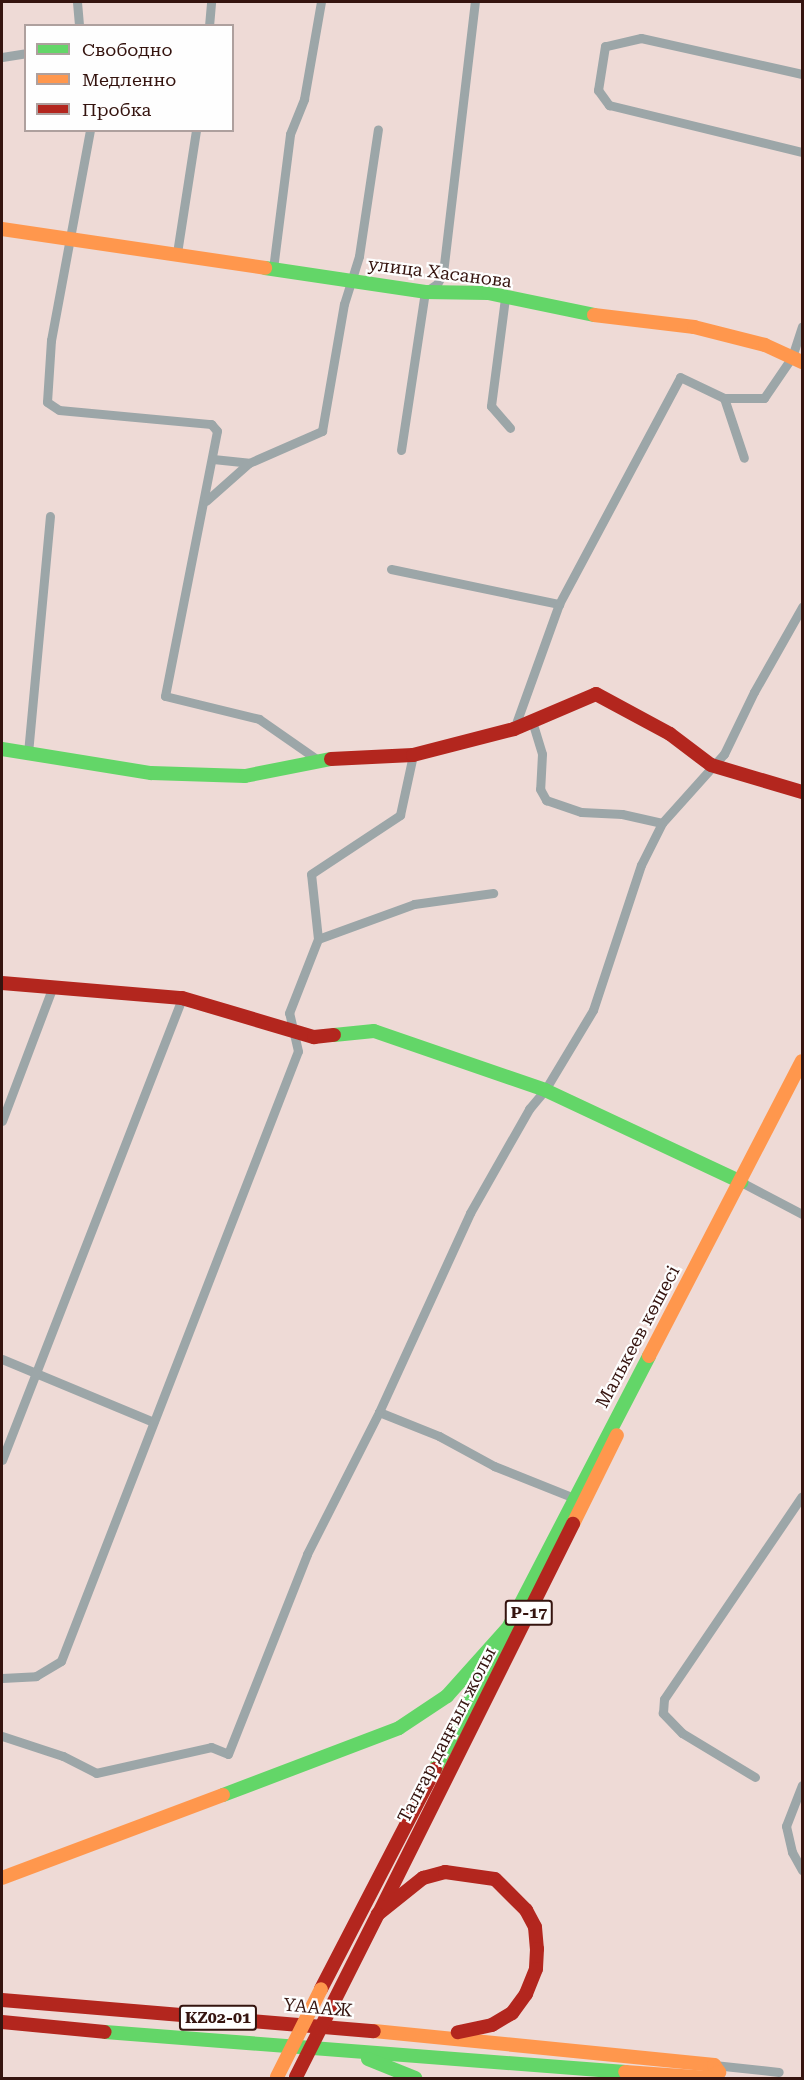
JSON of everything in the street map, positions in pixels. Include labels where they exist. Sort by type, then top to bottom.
[{"type":"main road","name":"улица Хасанова","points":[[2,229],[68,240],[177,253],[425,292],[488,293],[564,312],[694,327],[765,345],[797,359]]},
{"type":"main road","points":[[2,750],[151,773],[245,776],[318,760],[413,755],[457,741],[514,729],[596,694],[670,734],[711,765],[802,792]]},
{"type":"main road","points":[[2,983],[182,998],[314,1037],[374,1031],[545,1090],[741,1182]]},
{"type":"main road","name":"Малькеев көшесі","points":[[507,1629],[802,1061]]},
{"type":"main road","name":"Талғар даңғыл жолы","points":[[296,2078],[603,1467],[674,1309]]},
{"type":"main road","points":[[2,1878],[399,1728],[447,1696],[507,1629]]},
{"type":"main road","name":"Талғар даңғыл жолы","points":[[277,2078],[507,1629]]},
{"type":"main road","points":[[378,1914],[423,1878],[470,1873],[495,1879],[513,1893],[535,1927],[536,1969],[526,1994],[512,2013],[478,2029],[434,2036]]},
{"type":"main road","name":"ҮАААЖ","points":[[2,2000],[434,2036],[631,2056],[712,2074]]},
{"type":"main road","name":"KZ02-01","points":[[2,2022],[348,2052],[627,2072],[712,2074]]},
{"type":"main road","points":[[348,2052],[415,2079]]},
{"type":"street","points":[[77,2],[79,24]]},
{"type":"street","points":[[209,24],[211,2]]},
{"type":"street","points":[[273,269],[291,134],[304,99],[321,2]]},
{"type":"street","points":[[401,450],[425,292],[442,273],[475,2]]},
{"type":"street","points":[[802,74],[641,38],[605,46],[598,90],[609,105],[802,152]]},
{"type":"street","points":[[2,57],[24,53]]},
{"type":"street","points":[[206,501],[249,463],[322,431],[351,279],[359,256],[378,129]]},
{"type":"street","points":[[90,132],[68,240],[61,302],[51,340],[47,402],[59,410],[211,424],[217,431],[206,501],[165,696],[258,719],[318,760]]},
{"type":"street","points":[[177,253],[196,132]]},
{"type":"street","points":[[505,298],[491,406],[510,428]]},
{"type":"street","points":[[514,729],[559,604],[680,377],[724,398],[764,398],[797,359],[802,327]]},
{"type":"street","points":[[724,398],[744,458]]},
{"type":"street","points":[[213,459],[249,463]]},
{"type":"street","points":[[28,753],[50,516]]},
{"type":"street","points":[[391,569],[559,604]]},
{"type":"street","points":[[2,1736],[63,1756],[96,1773],[211,1747],[228,1754],[307,1554],[379,1412],[470,1213],[529,1109],[545,1090],[593,1010],[641,865],[662,823],[711,765],[724,754],[754,692],[802,607]]},
{"type":"street","points":[[532,721],[542,754],[540,789],[546,800],[581,812],[622,814],[662,823]]},
{"type":"street","points":[[298,1051],[289,1013],[318,939],[311,874],[400,815],[413,755]]},
{"type":"street","points":[[318,939],[414,904],[493,893]]},
{"type":"street","points":[[2,1121],[53,986]]},
{"type":"street","points":[[2,1460],[182,998]]},
{"type":"street","points":[[269,1025],[289,1013]]},
{"type":"street","points":[[2,1678],[36,1676],[61,1661],[298,1051],[314,1037]]},
{"type":"street","points":[[741,1182],[802,1214]]},
{"type":"street","points":[[2,1359],[153,1422]]},
{"type":"street","points":[[379,1412],[439,1436],[494,1466],[574,1498]]},
{"type":"street","points":[[755,1777],[682,1733],[663,1713],[664,1699],[802,1496]]},
{"type":"street","points":[[802,1785],[786,1826],[792,1852],[802,1870]]},
{"type":"street","name":"KZ02-01","points":[[712,2074],[779,2072]]},
{"type":"traffic: fast","points":[[265,268],[425,292],[488,293],[594,315]]},
{"type":"traffic: fast","points":[[2,749],[151,773],[245,776],[331,759]]},
{"type":"traffic: fast","points":[[334,1035],[374,1031],[545,1090],[741,1182]]},
{"type":"traffic: fast","points":[[435,1769],[649,1356]]},
{"type":"traffic: fast","points":[[223,1795],[399,1728],[447,1696],[507,1629]]},
{"type":"traffic: fast","points":[[105,2032],[625,2072]]},
{"type":"traffic: fast","points":[[368,2059],[415,2078]]},
{"type":"traffic: slow","points":[[2,229],[265,268]]},
{"type":"traffic: slow","points":[[594,315],[694,327],[765,345],[802,362]]},
{"type":"traffic: slow","points":[[649,1356],[802,1061]]},
{"type":"traffic: slow","points":[[573,1524],[617,1435]]},
{"type":"traffic: slow","points":[[2,1878],[223,1795]]},
{"type":"traffic: slow","points":[[277,2077],[321,1989]]},
{"type":"traffic: slow","points":[[374,2031],[714,2065],[719,2072],[709,2078],[625,2072]]},
{"type":"traffic: jam","points":[[331,759],[413,755],[514,729],[596,694],[670,734],[711,765],[802,792]]},
{"type":"traffic: jam","points":[[2,983],[182,998],[314,1037],[334,1035]]},
{"type":"traffic: jam","points":[[379,1913],[573,1524]]},
{"type":"traffic: jam","points":[[321,1989],[435,1769]]},
{"type":"traffic: jam","points":[[378,1914],[423,1878],[445,1872],[495,1879],[526,1910],[535,1927],[537,1949],[536,1969],[526,1994],[512,2013],[492,2025],[458,2032]]},
{"type":"traffic: jam","points":[[296,2077],[378,1914]]},
{"type":"traffic: jam","points":[[2,2000],[374,2031]]},
{"type":"traffic: jam","points":[[2,2022],[105,2032]]}]
